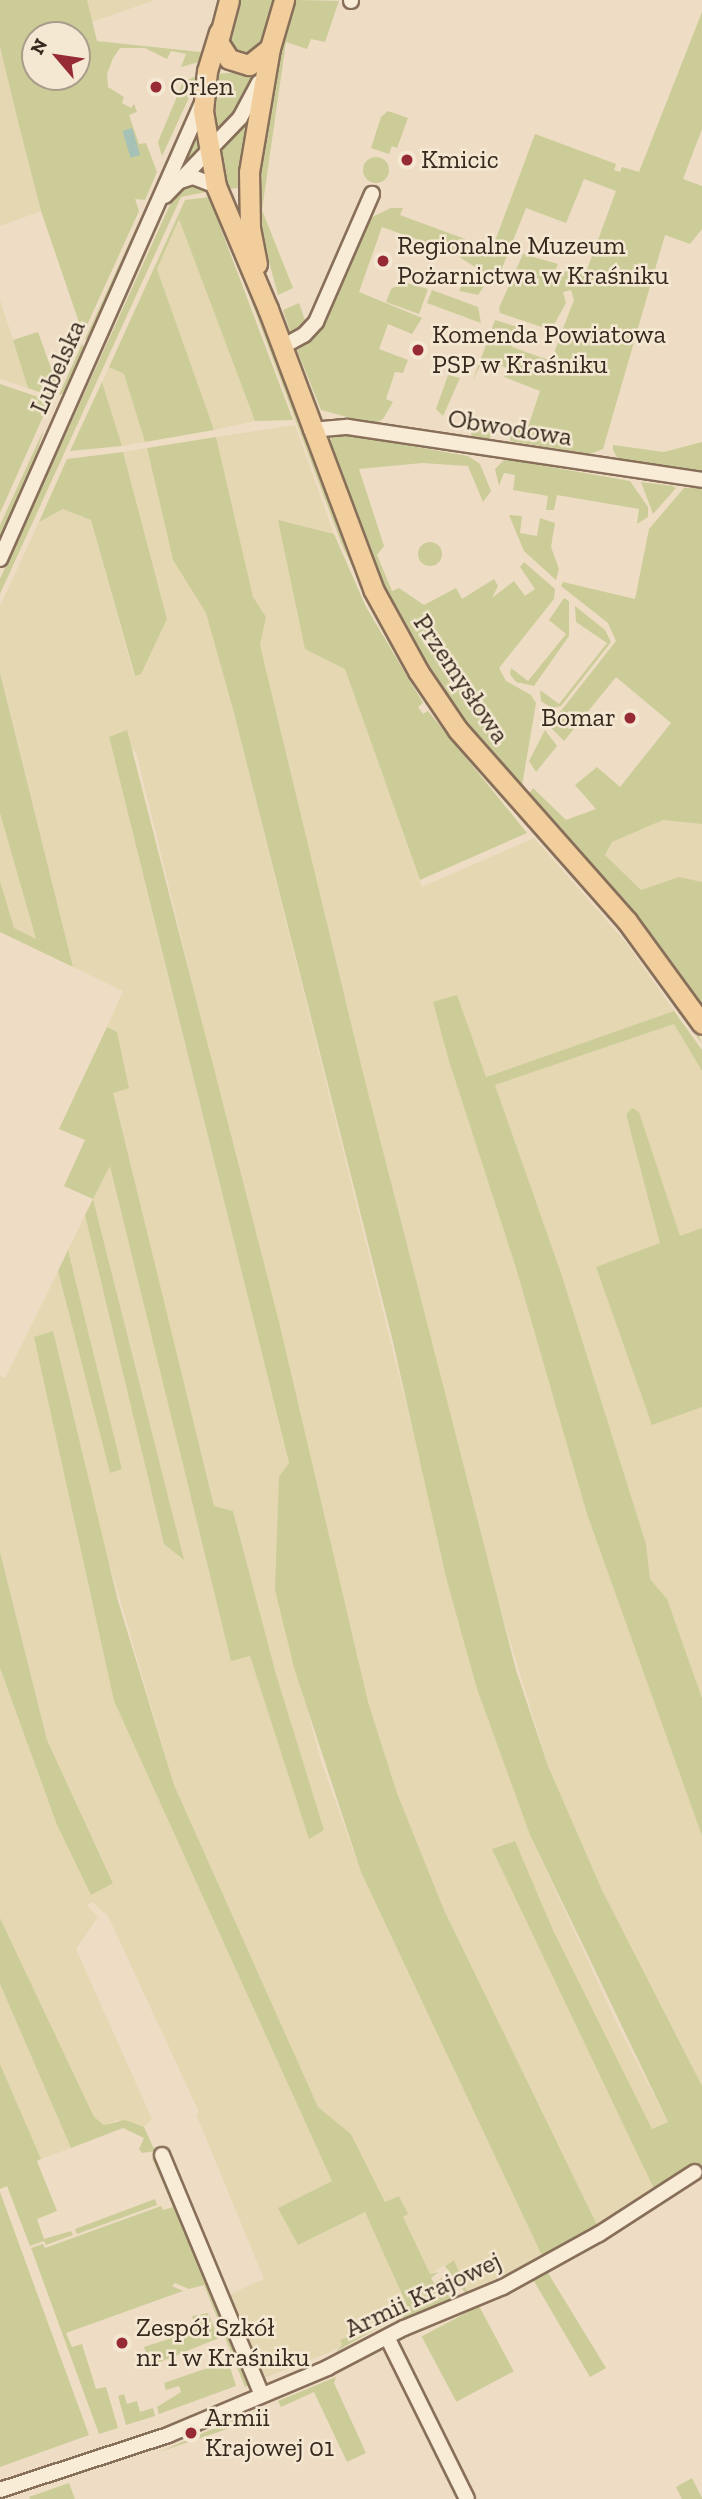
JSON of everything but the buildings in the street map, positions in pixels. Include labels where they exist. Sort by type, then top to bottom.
[{"type":"main road","name":"Lubelska","points":[[204,100],[229,0]]},
{"type":"main road","name":"Lubelska","points":[[262,76],[284,0]]},
{"type":"main road","points":[[219,32],[222,51],[239,64],[254,64],[270,48]]},
{"type":"main road","name":"Przemysłowa","points":[[262,76],[248,200],[268,309]]},
{"type":"main road","name":"Przemysłowa","points":[[204,100],[208,152],[216,186],[268,309],[362,566],[427,685],[490,768],[633,929],[702,1024]]},
{"type":"street","name":"Lubelska","points":[[164,197],[240,118],[262,76]]},
{"type":"street","name":"Lubelska","points":[[0,559],[164,197],[204,100]]},
{"type":"street","points":[[180,181],[200,178],[216,186]]},
{"type":"street","points":[[282,347],[304,335],[316,322],[372,194]]},
{"type":"street","name":"Obwodowa","points":[[311,429],[348,427],[702,480]]},
{"type":"street","points":[[162,2155],[262,2395]]},
{"type":"street","name":"Armii Krajowej","points":[[0,2490],[168,2435],[503,2287],[599,2234],[695,2172]]},
{"type":"street","points":[[388,2339],[467,2499]]},
{"type":"shaded area","points":[[87,0],[155,0],[92,22]]},
{"type":"shaded area","points":[[0,47],[41,211],[0,226]]},
{"type":"shaded area","points":[[132,128],[140,155],[131,158],[122,131]]},
{"type":"shaded area","points":[[179,218],[255,421],[214,430],[157,269]]},
{"type":"shaded area","points":[[0,300],[13,340],[28,388],[0,379]]},
{"type":"shaded area","points":[[109,367],[124,374],[145,442],[122,446],[102,382]]},
{"type":"shaded area","points":[[295,425],[334,534],[279,521],[345,669],[422,887],[534,838],[627,944],[674,1011],[485,1077],[457,995],[449,1061],[516,1268],[587,1514],[702,1836],[702,2086],[602,1890],[548,1766],[495,1591],[364,1077],[260,645],[266,617],[253,598],[216,437]]},
{"type":"shaded area","points":[[147,448],[173,560],[206,613],[234,713],[477,1689],[530,1835],[617,2024],[668,2122],[652,2129],[553,1930],[515,1841],[493,1848],[656,2193],[599,2229],[444,1910],[397,1793],[368,1702],[136,752],[109,738],[289,1464],[275,1590],[321,1761],[361,1872],[544,2260],[470,2299],[454,2260],[430,2274],[402,2217],[399,2196],[385,2202],[351,2134],[318,2107],[174,1785],[90,1497],[34,1337],[114,1701],[332,2181],[279,2208],[298,2245],[365,2212],[409,2310],[340,2340],[342,2345],[328,2353],[261,2379],[226,2296],[264,2279],[196,2114],[199,2112],[108,1916],[92,1902],[87,1905],[98,1917],[76,1949],[152,2119],[144,2127],[117,2120],[104,2125],[94,2117],[0,1918],[0,1668],[57,1825],[91,1895],[113,1882],[47,1740],[0,1552],[0,1376],[5,1378],[58,1271],[110,1473],[122,1469],[68,1250],[85,1215],[164,1544],[183,1559],[93,1199],[110,1165],[231,1660],[250,1656],[309,1838],[324,1830],[276,1674],[233,1511],[214,1506],[112,1093],[129,1087],[117,1032],[107,1027],[123,991],[73,967],[0,673],[0,606],[39,522],[63,509],[91,520],[134,676],[141,674],[167,619],[123,452]]},
{"type":"shaded area","points":[[0,813],[36,940],[14,928],[9,913],[0,881]]},
{"type":"shaded area","points":[[663,820],[702,824],[702,882],[679,877],[641,890],[605,855],[612,842]]},
{"type":"shaded area","points":[[674,1024],[702,1071],[702,1228],[680,1236],[639,1113],[632,1108],[626,1114],[661,1243],[596,1267],[652,1424],[702,1407],[702,1698],[667,1599],[650,1579],[646,1544],[562,1276],[495,1085]]},
{"type":"shaded area","points":[[0,1984],[71,2148],[41,2159],[0,2064]]},
{"type":"green space","points":[[0,0],[87,0],[97,41],[201,52],[199,62],[181,67],[186,54],[171,51],[167,59],[145,48],[120,48],[113,58],[107,74],[108,87],[124,97],[122,103],[131,108],[134,104],[137,112],[129,115],[139,144],[146,143],[157,172],[145,200],[135,199],[139,211],[83,334],[41,211],[0,47]]},
{"type":"green space","points":[[236,0],[277,0],[262,47],[246,59],[225,44]]},
{"type":"green space","points":[[296,0],[344,1],[339,1],[325,42],[311,39],[307,49],[286,42],[262,210],[293,288],[278,295],[262,236],[258,189],[273,78]]},
{"type":"green space","points":[[702,12],[702,129],[683,179],[702,186],[702,229],[690,244],[665,235],[603,449],[590,454],[510,441],[512,428],[527,430],[540,391],[504,377],[507,368],[483,359],[472,383],[495,320],[528,330],[524,340],[515,337],[512,347],[551,361],[560,337],[566,338],[562,331],[574,300],[571,290],[563,292],[566,303],[551,330],[500,313],[499,308],[523,254],[558,264],[555,271],[564,274],[567,268],[585,275],[616,191],[584,179],[566,223],[526,208],[499,276],[489,276],[450,251],[382,227],[359,292],[422,318],[412,334],[388,324],[379,349],[408,360],[403,373],[395,372],[386,399],[393,402],[383,419],[374,424],[321,410],[297,350],[311,335],[368,219],[391,208],[403,208],[400,215],[492,249],[535,134],[616,164],[614,170],[620,172],[622,167],[639,172]]},
{"type":"green space","points":[[255,71],[247,98],[216,136],[216,74]]},
{"type":"green space","points":[[196,76],[193,89],[162,156],[158,142],[183,82]]},
{"type":"green space","points":[[388,111],[408,118],[397,148],[392,146],[389,154],[371,148],[381,117]]},
{"type":"green space","points":[[199,118],[204,149],[173,180]]},
{"type":"green space","points":[[246,118],[239,188],[227,189],[217,149]]},
{"type":"green space","points":[[376,157],[385,161],[389,170],[385,179],[376,183],[367,179],[363,170],[367,161]]},
{"type":"green space","points":[[158,180],[90,340],[85,339]]},
{"type":"green space","points":[[195,183],[211,191],[181,197],[0,594],[0,579],[173,198],[182,186]]},
{"type":"green space","points":[[209,197],[293,420],[255,421],[179,219],[157,269],[214,430],[145,442],[124,374],[109,367],[185,200]]},
{"type":"green space","points":[[223,225],[271,339],[360,581],[425,701],[389,644],[342,545]]},
{"type":"green space","points":[[475,280],[485,285],[478,295],[459,291],[463,281],[473,285]]},
{"type":"green space","points":[[403,282],[428,289],[419,314],[386,302],[391,289]]},
{"type":"green space","points":[[432,290],[478,307],[481,323],[427,303]]},
{"type":"green space","points":[[299,303],[307,326],[291,334],[283,310]]},
{"type":"green space","points":[[38,332],[57,385],[52,397],[28,388],[13,340]]},
{"type":"green space","points":[[82,344],[86,350],[67,392],[59,395]]},
{"type":"green space","points":[[448,375],[460,378],[443,416],[436,409]]},
{"type":"green space","points":[[102,382],[122,446],[70,451]]},
{"type":"green space","points":[[0,384],[50,401],[0,513]]},
{"type":"green space","points":[[481,424],[488,427],[491,434],[488,441],[481,444],[474,441],[471,434],[474,427]]},
{"type":"green space","points":[[44,429],[33,466],[0,538],[0,525]]},
{"type":"green space","points":[[343,434],[468,456],[480,464],[491,491],[483,502],[468,466],[422,463],[359,469],[384,546],[377,555],[392,591],[399,588],[424,605],[456,588],[462,599],[494,579],[498,586],[492,598],[514,581],[525,596],[535,589],[520,567],[524,562],[555,589],[554,599],[499,668],[506,681],[531,695],[536,703],[522,786],[468,727],[385,595],[329,445],[332,437]]},
{"type":"green space","points":[[216,437],[253,597],[266,617],[260,645],[364,1077],[516,1670],[548,1766],[602,1890],[702,2086],[702,2164],[656,2193],[492,1849],[515,1841],[553,1930],[652,2129],[668,2122],[530,1835],[477,1689],[446,1577],[393,1342],[234,713],[206,613],[173,560],[147,448]]},
{"type":"green space","points":[[702,442],[702,475],[619,461],[613,450],[613,445],[664,452]]},
{"type":"green space","points":[[123,452],[167,619],[141,674],[135,676],[91,520],[63,509],[39,522],[67,459]]},
{"type":"green space","points":[[505,459],[630,481],[648,507],[648,517],[637,524],[639,509],[557,495],[554,510],[546,510],[548,496],[513,490],[515,475],[504,473],[499,486],[495,469]]},
{"type":"green space","points":[[641,482],[673,486],[676,488],[653,514]]},
{"type":"green space","points":[[684,488],[702,488],[702,824],[663,820],[612,842],[605,855],[641,890],[679,877],[702,882],[702,1010],[527,797],[533,788],[566,820],[596,809],[575,785],[597,767],[620,787],[671,723],[616,677],[564,741],[549,726],[616,641],[608,623],[561,586],[563,582],[635,599],[649,529]]},
{"type":"green space","points":[[509,515],[522,516],[520,533],[537,536],[540,518],[555,523],[551,547],[559,569],[556,580],[524,551]]},
{"type":"green space","points":[[278,520],[334,534],[366,607],[423,703],[418,707],[423,714],[428,711],[527,833],[420,880],[345,669],[305,649]]},
{"type":"green space","points":[[430,542],[441,549],[442,554],[435,565],[430,566],[419,559],[418,554],[425,543]]},
{"type":"green space","points":[[564,598],[569,601],[569,636],[534,686],[516,682],[510,674],[511,668],[528,681],[566,634],[549,620]]},
{"type":"green space","points":[[575,606],[605,630],[611,642],[561,706],[552,708],[541,701],[540,690],[559,704],[607,643],[576,622]]},
{"type":"green space","points":[[0,673],[73,967],[0,932],[0,881],[14,928],[36,939],[0,813]]},
{"type":"green space","points":[[432,710],[529,824],[529,827],[466,756]]},
{"type":"green space","points":[[127,730],[279,1322],[368,1702],[397,1793],[444,1910],[599,2229],[544,2260],[361,1872],[295,1671],[275,1590],[279,1477],[289,1463],[109,737]]},
{"type":"green space","points":[[545,730],[557,746],[536,772],[529,761]]},
{"type":"green space","points":[[538,837],[614,918],[697,1031],[702,1044],[638,951]]},
{"type":"green space","points":[[457,995],[486,1077],[674,1011],[702,1050],[702,1071],[674,1024],[495,1085],[562,1276],[646,1544],[650,1579],[667,1599],[702,1698],[702,1836],[587,1514],[516,1268],[449,1061],[433,1002]]},
{"type":"green space","points":[[107,1027],[117,1032],[129,1088],[113,1093],[214,1506],[233,1511],[276,1674],[324,1830],[309,1839],[250,1656],[231,1661],[110,1166],[93,1199],[64,1186],[85,1140],[59,1129]]},
{"type":"green space","points":[[632,1108],[639,1112],[680,1236],[702,1228],[702,1407],[652,1425],[596,1267],[660,1243],[626,1114]]},
{"type":"green space","points":[[93,1199],[184,1560],[164,1544],[85,1215]]},
{"type":"green space","points":[[68,1250],[122,1469],[110,1473],[58,1271]]},
{"type":"green space","points":[[53,1331],[118,1601],[174,1785],[318,2107],[351,2134],[385,2202],[399,2196],[408,2214],[403,2217],[430,2274],[439,2272],[431,2278],[434,2283],[442,2278],[458,2297],[458,2301],[402,2324],[403,2312],[409,2310],[365,2212],[298,2245],[278,2208],[332,2181],[114,1701],[34,1337]]},
{"type":"green space","points":[[0,1552],[47,1740],[113,1883],[91,1895],[57,1825],[0,1668]]},
{"type":"green space","points":[[0,1918],[94,2117],[104,2125],[125,2120],[144,2127],[155,2151],[142,2153],[139,2149],[144,2138],[123,2128],[71,2148],[0,1984]]},
{"type":"green space","points":[[0,2064],[41,2159],[37,2161],[57,2211],[37,2219],[44,2239],[71,2231],[73,2235],[46,2245],[44,2241],[30,2246],[7,2186],[0,2189]]},
{"type":"green space","points":[[152,2158],[157,2159],[253,2384],[245,2387],[204,2285],[189,2289],[175,2283],[172,2286],[183,2291],[66,2333],[72,2347],[82,2344],[96,2389],[106,2387],[118,2428],[99,2434],[31,2248],[43,2244],[45,2248],[161,2206],[163,2210],[173,2207]]},
{"type":"green space","points":[[0,2192],[89,2435],[0,2467]]},
{"type":"green space","points":[[155,2199],[157,2205],[77,2234],[75,2229]]},
{"type":"green space","points":[[454,2260],[470,2299],[445,2266]]},
{"type":"green space","points":[[541,2270],[548,2273],[606,2368],[590,2377],[531,2276]]},
{"type":"green space","points":[[479,2306],[514,2371],[456,2402],[422,2337]]},
{"type":"green space","points":[[208,2313],[219,2338],[150,2366],[144,2347],[196,2330],[192,2316]]},
{"type":"green space","points":[[386,2320],[387,2323],[335,2352],[342,2345],[340,2340]]},
{"type":"green space","points":[[228,2361],[236,2386],[159,2414],[157,2407],[181,2392],[179,2386],[166,2390],[164,2383]]},
{"type":"green space","points":[[336,2377],[334,2383],[366,2453],[347,2462],[314,2392],[281,2407],[278,2401]]},
{"type":"green space","points":[[124,2394],[127,2404],[137,2401],[140,2412],[153,2408],[155,2416],[126,2425],[118,2396]]},
{"type":"green space","points":[[266,2406],[268,2411],[227,2429],[159,2452]]},
{"type":"green space","points":[[692,2478],[702,2499],[682,2499],[676,2487]]},
{"type":"green space","points":[[69,2483],[75,2499],[29,2497]]},
{"type":"place","name":"Orlen","points":[[156,87]]},
{"type":"place","name":"Kmicic","points":[[407,160]]},
{"type":"place","name":"Regionalne Muzeum Pożarnictwa w Kraśniku","points":[[383,261]]},
{"type":"place","name":"Komenda Powiatowa PSP w Kraśniku","points":[[418,350]]},
{"type":"place","name":"Bomar","points":[[630,718]]},
{"type":"place","name":"Zespół Szkół nr 1 w Kraśniku","points":[[122,2343]]},
{"type":"place","name":"Armii Krajowej 01","points":[[191,2433]]}]
